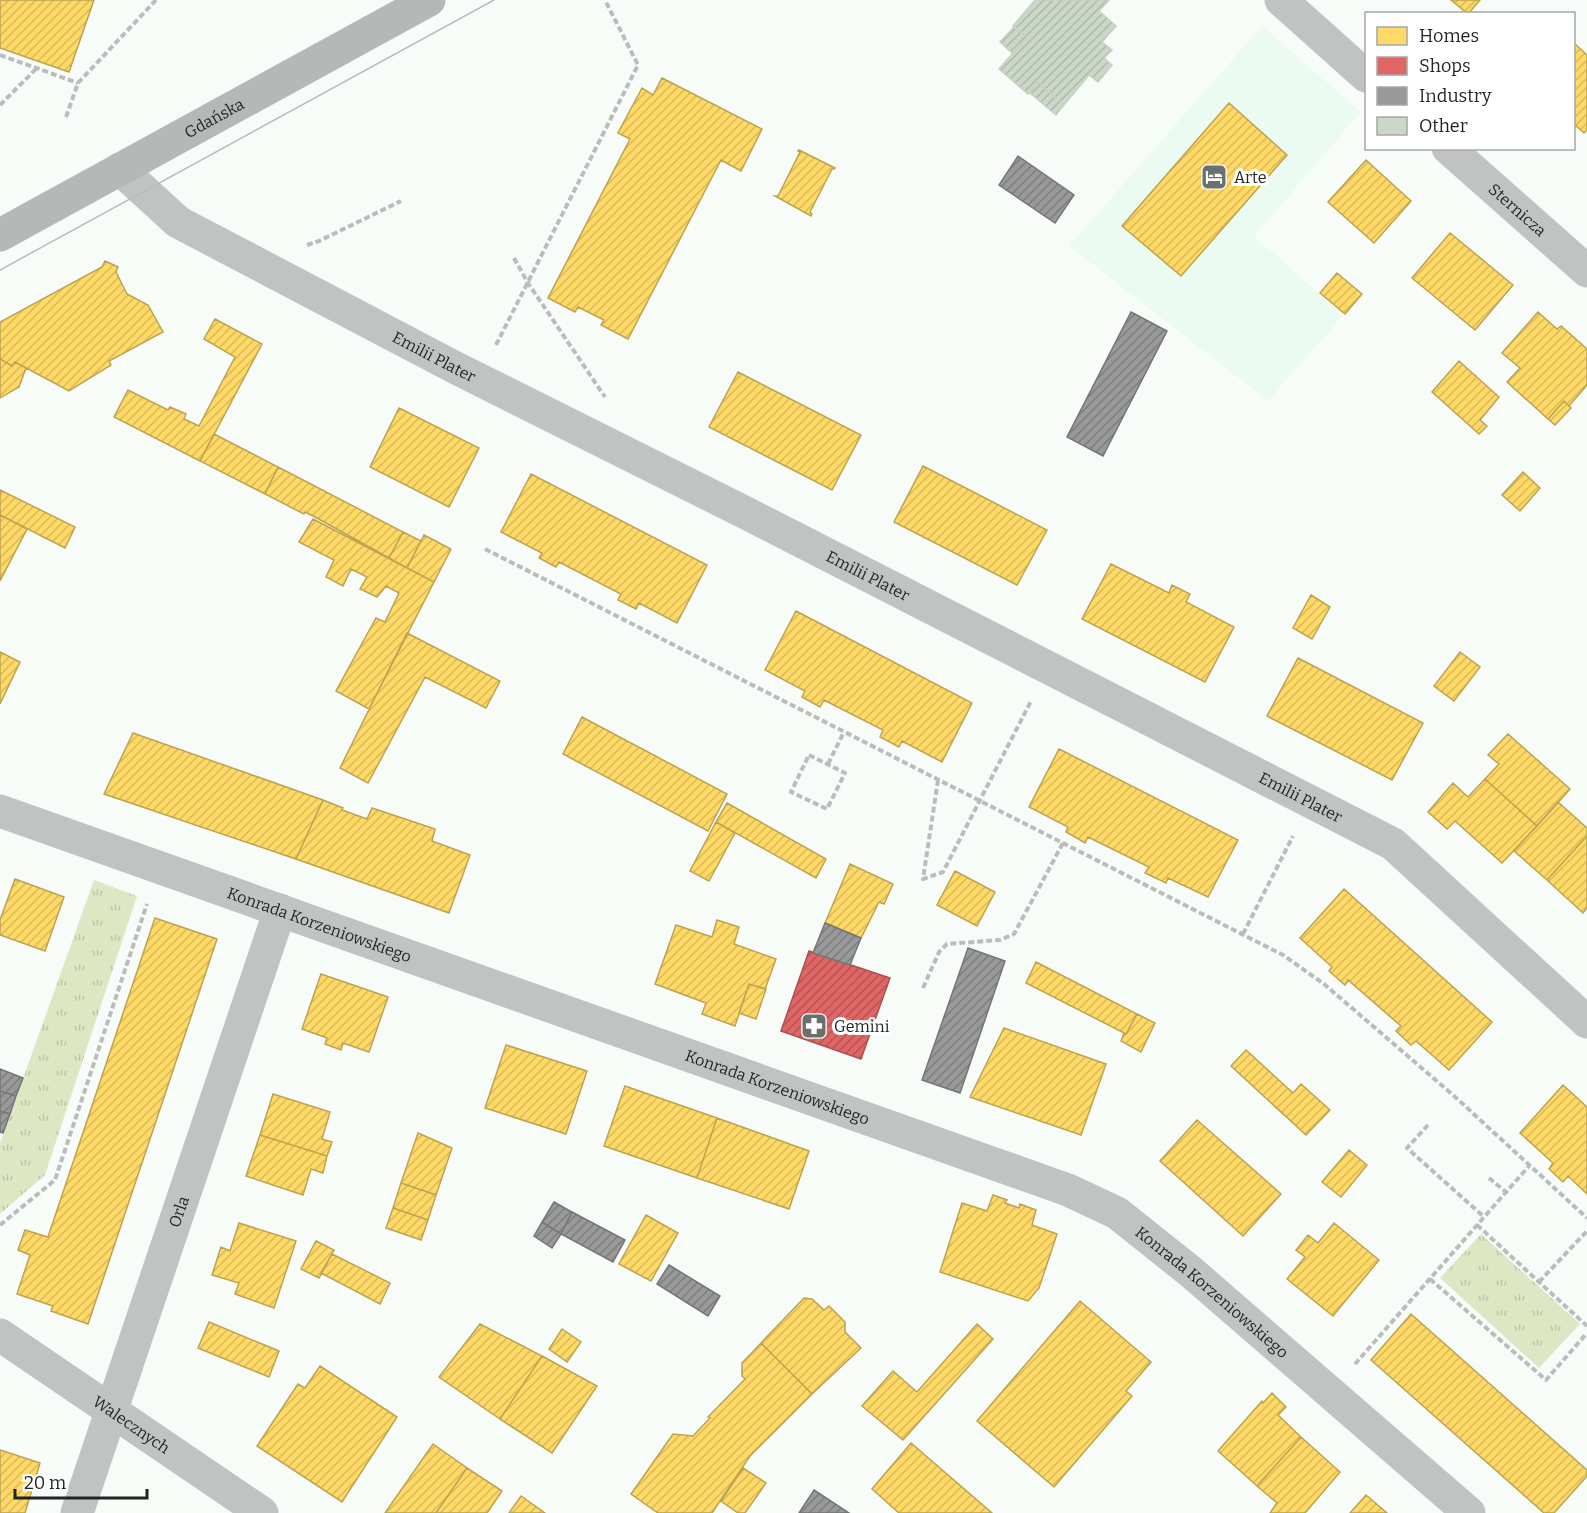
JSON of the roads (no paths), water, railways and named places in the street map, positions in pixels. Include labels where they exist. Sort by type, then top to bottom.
[{"type":"street","name":"Gdańska","points":[[0,236],[429,0]]},
{"type":"street","points":[[1281,0],[1365,75]]},
{"type":"street","name":"Sternicza","points":[[1450,150],[1587,271]]},
{"type":"street","name":"Emilii Plater","points":[[120,169],[178,222],[456,368],[759,519],[1393,844],[1587,1022]]},
{"type":"street","name":"Konrada Korzeniowskiego","points":[[0,811],[1068,1190],[1117,1213],[1191,1272],[1468,1513]]},
{"type":"street","name":"Orla","points":[[77,1513],[280,910]]},
{"type":"street","name":"Walecznych","points":[[0,1335],[262,1513]]},
{"type":"tram line","points":[[0,270],[494,0]]},
{"type":"place","name":"Arte","points":[[1214,177]]},
{"type":"place","name":"Gemini","points":[[814,1026]]}]
